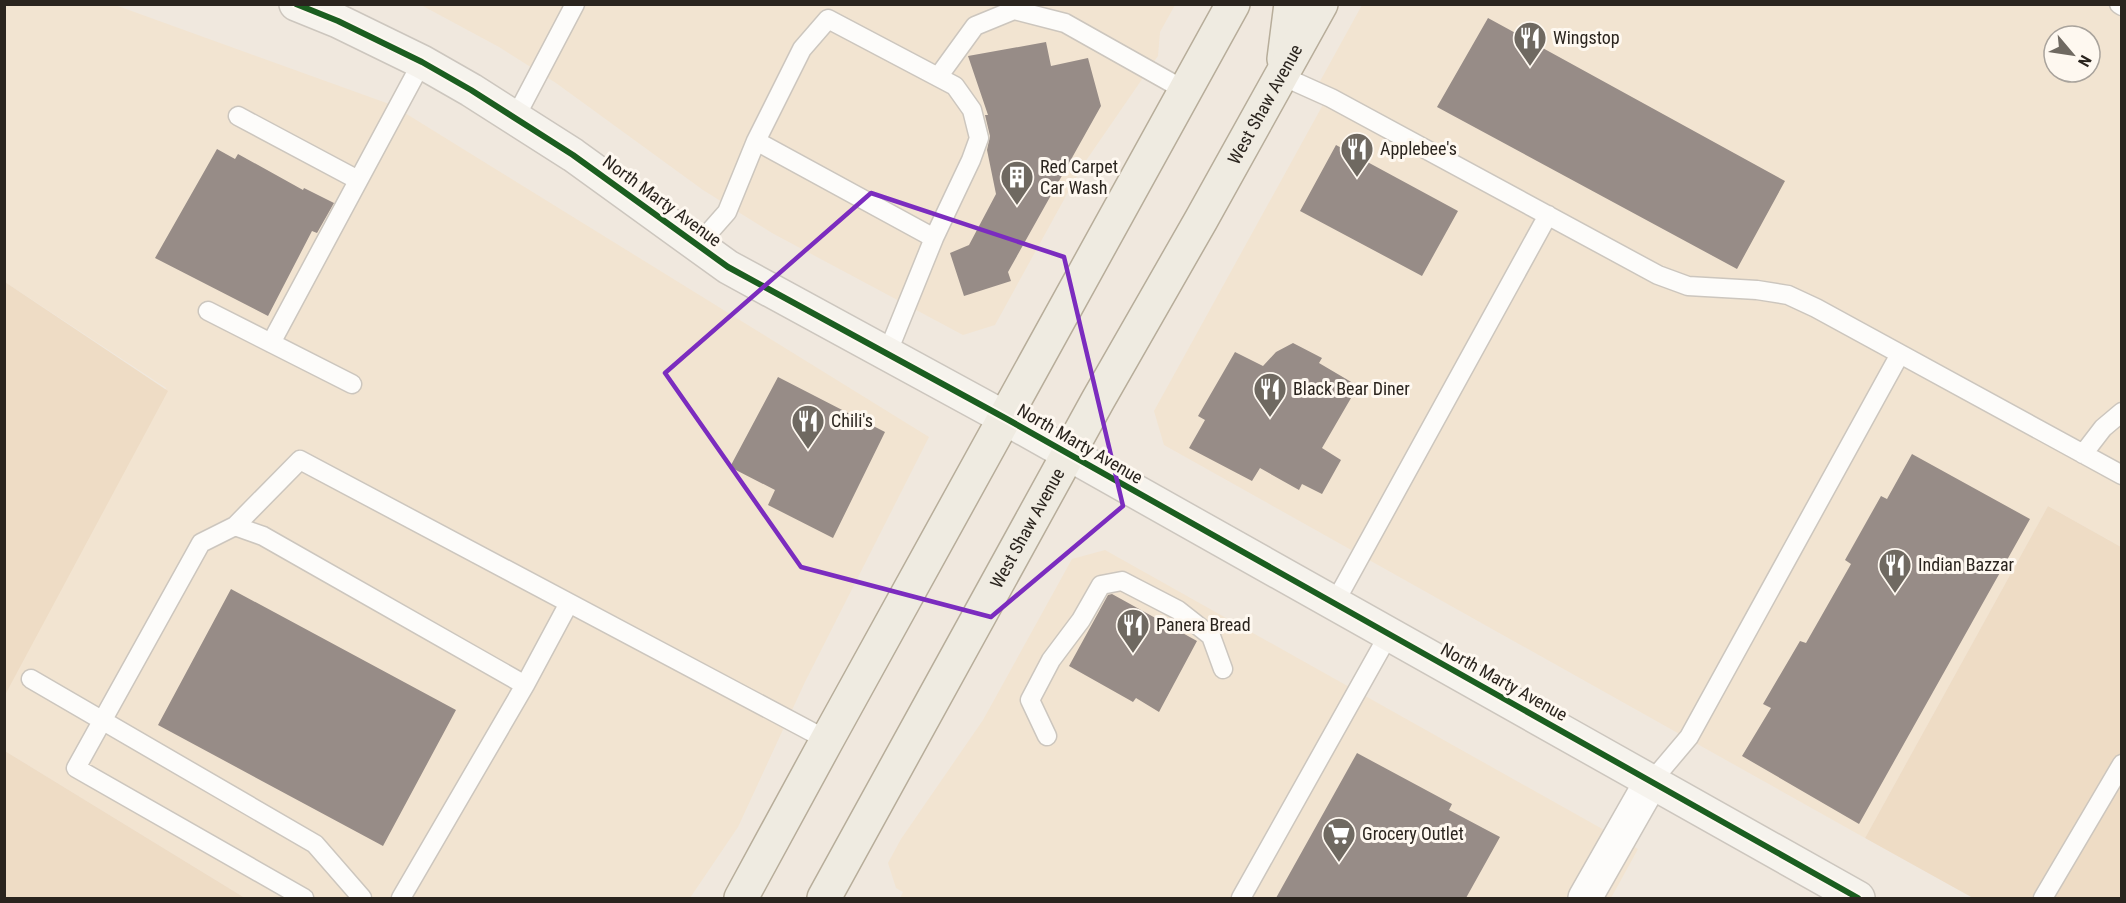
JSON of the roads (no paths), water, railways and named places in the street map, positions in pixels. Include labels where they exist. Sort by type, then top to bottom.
[{"type":"main road","points":[[741,898],[1233,4]]},
{"type":"main road","points":[[1282,76],[1291,4]]},
{"type":"main road","name":"West Shaw Avenue","points":[[830,896],[1068,455],[1321,4]]},
{"type":"street","name":"North Marty Avenue","points":[[296,4],[348,25],[422,62],[515,118],[607,179],[728,267],[1005,418],[1858,898]]},
{"type":"street","points":[[1585,898],[1651,782]]},
{"type":"lane","points":[[515,118],[575,4]]},
{"type":"lane","points":[[938,77],[975,26],[1014,10],[1065,23],[1186,91]]},
{"type":"lane","points":[[697,246],[727,212],[756,141],[802,49],[828,19],[955,86],[972,110],[979,138],[934,238],[887,354]]},
{"type":"lane","points":[[271,343],[422,62]]},
{"type":"lane","points":[[1282,76],[1330,98],[1658,275],[1688,286],[1757,290],[1788,295],[1816,308],[2121,475]]},
{"type":"lane","points":[[238,116],[358,180]]},
{"type":"lane","points":[[756,141],[934,238]]},
{"type":"lane","points":[[1334,604],[1548,215]]},
{"type":"lane","points":[[208,311],[352,384]]},
{"type":"lane","points":[[1651,782],[1689,737],[1900,354]]},
{"type":"lane","points":[[2083,454],[2103,428],[2121,412]]},
{"type":"lane","points":[[304,898],[76,768],[201,543],[236,526],[300,460],[827,740]]},
{"type":"lane","points":[[236,526],[263,536],[525,685]]},
{"type":"lane","points":[[1047,736],[1030,700],[1051,660],[1081,620],[1101,585],[1122,581],[1178,610],[1211,636],[1223,669]]},
{"type":"lane","points":[[401,898],[525,685],[569,603]]},
{"type":"lane","points":[[1241,898],[1389,634]]},
{"type":"lane","points":[[31,679],[315,844],[362,898]]},
{"type":"lane","points":[[2043,898],[2121,764]]},
{"type":"place","name":"Wingstop","points":[[1530,67]]},
{"type":"place","name":"Applebee's","points":[[1357,178]]},
{"type":"place","name":"Red Carpet Car Wash","points":[[1017,206]]},
{"type":"place","name":"Black Bear Diner","points":[[1270,418]]},
{"type":"place","name":"Chili's","points":[[808,450]]},
{"type":"place","name":"Indian Bazzar","points":[[1895,594]]},
{"type":"place","name":"Panera Bread","points":[[1133,654]]},
{"type":"place","name":"Grocery Outlet","points":[[1339,863]]}]
